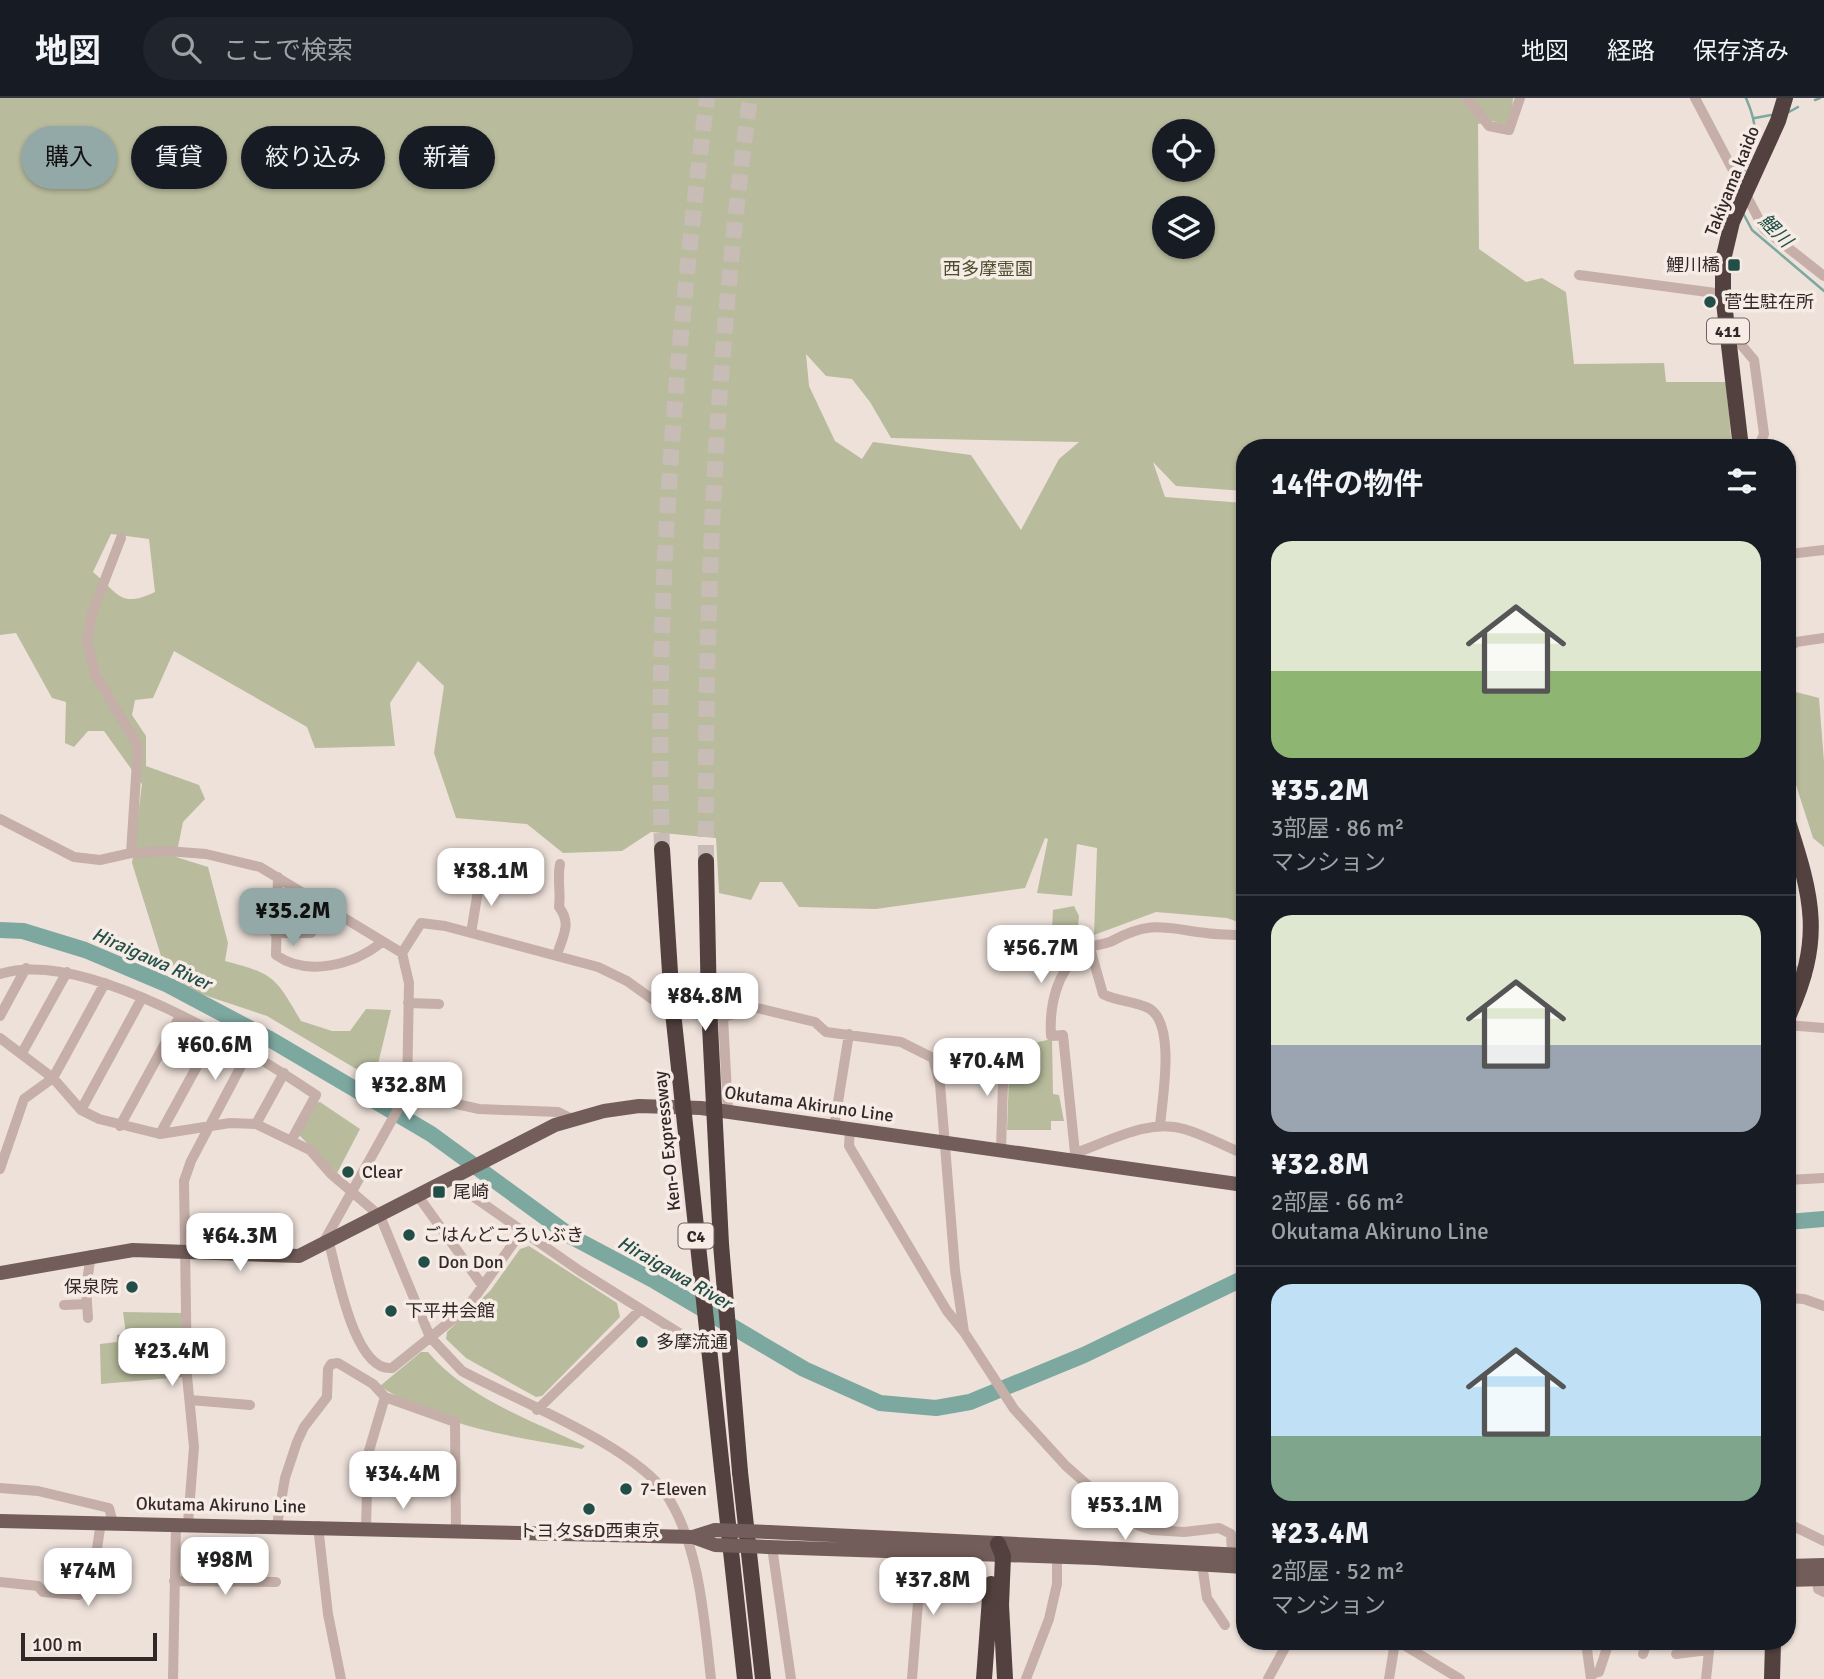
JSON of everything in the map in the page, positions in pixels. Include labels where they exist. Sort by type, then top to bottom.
[{"type":"highway","name":"Takiyama kaido","points":[[1740,439],[1723,295],[1724,250],[1744,191],[1785,98]]},
{"type":"highway","name":"Ken-O Expressway","points":[[662,849],[672,1003],[745,1679]]},
{"type":"highway","name":"C4","points":[[706,861],[709,1006],[721,1244],[740,1472],[764,1679]]},
{"type":"highway","points":[[1796,862],[1814,913],[1814,935],[1807,975],[1796,999]]},
{"type":"highway","points":[[990,1679],[998,1551]]},
{"type":"highway","points":[[977,1679],[992,1637]]},
{"type":"highway","points":[[984,1679],[992,1637]]},
{"type":"highway","points":[[992,1637],[997,1679]]},
{"type":"highway","points":[[992,1637],[1005,1679]]},
{"type":"highway","points":[[992,1637],[1013,1679]]},
{"type":"highway","points":[[1772,1679],[1773,1650]]},
{"type":"main road","name":"Okutama Akiruno Line","points":[[418,1196],[499,1153],[572,1119],[639,1106],[675,1106],[728,1112],[944,1143],[1074,1157],[1236,1184]]},
{"type":"main road","points":[[0,1273],[91,1255],[133,1250],[290,1258],[325,1245],[418,1196]]},
{"type":"main road","name":"Okutama Akiruno Line","points":[[0,1521],[690,1536],[715,1530],[769,1532],[1057,1557],[1236,1566]]},
{"type":"main road","name":"Okutama Akiruno Line","points":[[690,1536],[715,1545],[770,1547],[922,1552],[1236,1555]]},
{"type":"main road","points":[[1796,1566],[1824,1565]]},
{"type":"main road","points":[[1796,1581],[1822,1583]]},
{"type":"street","points":[[1467,98],[1489,126],[1509,130],[1520,98]]},
{"type":"street","points":[[1695,98],[1765,229],[1824,276]]},
{"type":"street","points":[[1579,275],[1723,295]]},
{"type":"street","points":[[1728,329],[1754,360],[1764,434],[1762,439]]},
{"type":"street","points":[[121,538],[92,613],[87,641],[95,674],[138,746],[131,853]]},
{"type":"street","points":[[1796,553],[1824,550]]},
{"type":"street","points":[[1796,642],[1824,638]]},
{"type":"street","points":[[0,819],[74,857],[100,860],[131,853],[167,851],[206,854],[260,867],[402,953]]},
{"type":"street","points":[[557,954],[568,926],[567,918],[559,907],[561,893],[557,878],[560,864]]},
{"type":"street","points":[[278,877],[276,955],[290,965],[326,966],[365,956],[382,942]]},
{"type":"street","points":[[471,933],[480,879]]},
{"type":"street","points":[[522,1231],[467,1308],[392,1368],[375,1365],[353,1330],[325,1245],[406,1094],[409,983],[402,953],[421,923],[557,954],[608,971],[670,1012],[723,1017],[757,1008],[815,1022],[826,1032],[901,1042],[933,1058],[940,1084],[955,1270],[964,1332]]},
{"type":"street","points":[[1236,935],[1156,926],[1121,934],[1112,941],[1090,948],[1074,961],[1063,976],[1050,1007],[1051,1036],[1063,1035],[1074,1157],[1133,1132],[1160,1126],[1183,1128],[1236,1151]]},
{"type":"street","points":[[275,933],[311,933]]},
{"type":"street","points":[[1090,948],[1103,994],[1115,1001],[1148,1008],[1156,1015],[1166,1044],[1160,1126]]},
{"type":"street","points":[[0,1016],[26,968]]},
{"type":"street","points":[[0,974],[26,968],[67,972],[105,983],[180,1016],[284,1073],[316,1095],[292,1139]]},
{"type":"street","points":[[1796,971],[1807,975]]},
{"type":"street","points":[[22,1053],[67,972]]},
{"type":"street","points":[[0,1169],[24,1099],[53,1078],[105,983]]},
{"type":"street","points":[[81,1110],[142,998]]},
{"type":"street","points":[[408,1003],[439,1004]]},
{"type":"street","points":[[120,1126],[180,1016]]},
{"type":"street","points":[[723,1017],[728,1112]]},
{"type":"street","points":[[1796,1026],[1824,1028]]},
{"type":"street","points":[[834,1127],[849,1034]]},
{"type":"street","points":[[160,1134],[214,1035]]},
{"type":"street","points":[[0,1038],[53,1078],[81,1110],[120,1126],[160,1134],[256,1124],[292,1139],[310,1150],[352,1193],[380,1216],[430,1338],[462,1371],[639,1466],[664,1492],[690,1536],[711,1679]]},
{"type":"street","points":[[1001,1150],[1004,1048]]},
{"type":"street","points":[[173,1679],[174,1581],[194,1447],[190,1400],[184,1181],[248,1053]]},
{"type":"street","points":[[256,1124],[284,1073]]},
{"type":"street","points":[[406,1094],[479,1109],[566,1113],[572,1119]]},
{"type":"street","points":[[849,1129],[849,1146],[947,1311],[1011,1404],[1066,1466],[1118,1512],[1152,1530],[1219,1528],[1231,1534],[1236,1549]]},
{"type":"street","points":[[1796,1180],[1824,1178]]},
{"type":"street","points":[[468,1193],[703,1348]]},
{"type":"street","points":[[418,1196],[482,1285]]},
{"type":"street","points":[[88,1318],[91,1255]]},
{"type":"street","points":[[1796,1300],[1824,1306]]},
{"type":"street","points":[[64,1305],[87,1304]]},
{"type":"street","points":[[537,1410],[641,1309]]},
{"type":"street","points":[[277,1525],[285,1478],[297,1442],[304,1427],[327,1397],[328,1369],[331,1364],[338,1363],[373,1384],[384,1397],[455,1422],[456,1530]]},
{"type":"street","points":[[366,1527],[368,1454],[384,1397]]},
{"type":"street","points":[[190,1400],[250,1405]]},
{"type":"street","points":[[0,1488],[49,1493],[109,1508],[93,1575],[79,1595],[43,1592],[38,1586],[0,1582]]},
{"type":"street","points":[[318,1526],[328,1614],[341,1679]]},
{"type":"street","points":[[1796,1527],[1824,1541]]},
{"type":"street","points":[[770,1547],[791,1679]]},
{"type":"street","points":[[912,1679],[922,1552]]},
{"type":"street","points":[[1026,1679],[1049,1619],[1057,1584],[1057,1557]]},
{"type":"street","points":[[1202,1564],[1207,1598],[1225,1625]]},
{"type":"street","points":[[174,1581],[276,1582]]},
{"type":"street","points":[[1268,1679],[1284,1650]]},
{"type":"street","points":[[1389,1679],[1395,1650]]},
{"type":"street","points":[[1411,1650],[1460,1679]]},
{"type":"street","points":[[1587,1650],[1591,1677],[1599,1672],[1606,1650]]},
{"type":"street","points":[[1643,1654],[1644,1650]]},
{"type":"street","points":[[1676,1654],[1692,1650]]},
{"type":"street","points":[[1706,1679],[1709,1650]]},
{"type":"green space","name":"西多摩霊園","points":[[0,98],[1513,98],[1511,120],[1504,125],[1493,121],[1478,124],[1479,249],[1526,282],[1542,278],[1566,292],[1574,364],[1664,363],[1666,382],[1726,382],[1731,439],[1236,439],[1236,490],[1176,486],[1153,462],[1165,497],[1236,502],[1236,921],[1227,918],[1156,912],[1094,935],[1097,848],[1077,844],[1072,896],[1037,893],[1048,839],[1045,838],[1025,888],[876,909],[799,907],[782,882],[760,882],[751,900],[719,893],[716,838],[651,832],[622,851],[563,853],[527,824],[456,818],[434,753],[444,686],[418,661],[390,703],[395,746],[315,748],[307,727],[174,651],[153,698],[135,700],[132,715],[146,736],[146,766],[199,785],[205,799],[183,822],[176,857],[208,867],[228,943],[225,961],[272,979],[301,1021],[332,1031],[350,1031],[366,1009],[391,1010],[378,1064],[358,1070],[267,1016],[192,991],[166,972],[132,863],[142,784],[104,731],[88,731],[74,747],[65,743],[66,702],[52,698],[16,633],[0,635]],"holes":[[[806,354],[826,376],[852,379],[870,402],[891,438],[1079,442],[1059,459],[1021,530],[971,455],[873,442],[862,459],[835,441],[809,386]],[[111,534],[149,539],[155,592],[127,599],[115,593],[93,572]]]},
{"type":"green space","points":[[1796,692],[1819,698],[1824,762],[1824,847],[1813,838],[1796,785]]},
{"type":"green space","points":[[1074,906],[1079,916],[1077,938],[1052,929],[1053,910]]},
{"type":"green space","points":[[1052,1039],[1053,1094],[1059,1095],[1064,1121],[1051,1121],[1051,1130],[1007,1130],[1010,1048]]},
{"type":"green space","points":[[320,1102],[360,1129],[337,1173],[298,1134],[315,1103]]},
{"type":"green space","points":[[529,1246],[617,1303],[620,1317],[542,1396],[536,1397],[466,1358],[446,1339],[447,1332],[490,1291],[520,1249]]},
{"type":"green space","points":[[123,1312],[182,1313],[182,1377],[101,1384],[100,1344],[117,1342],[117,1335],[126,1334]]},
{"type":"green space","points":[[421,1352],[428,1352],[443,1368],[480,1395],[585,1446],[582,1449],[453,1421],[429,1412],[380,1386]]},
{"type":"waterway","name":"鯉川","points":[[1741,177],[1751,156],[1755,138],[1754,120],[1746,98]]},
{"type":"waterway","points":[[1815,100],[1820,98]]},
{"type":"waterway","points":[[1789,112],[1798,107]]},
{"type":"waterway","points":[[1755,118],[1771,115]]},
{"type":"waterway","name":"鯉川","points":[[1734,198],[1732,193],[1736,186]]},
{"type":"waterway","name":"鯉川","points":[[1743,213],[1752,230],[1824,291]]},
{"type":"waterway","name":"Hiraigawa River","points":[[0,930],[23,931],[85,950],[168,985],[268,1038],[431,1134],[572,1237],[655,1281],[804,1369],[880,1403],[936,1408],[970,1402],[1084,1355],[1236,1282]]},
{"type":"waterway","name":"Hiraigawa River","points":[[1796,1221],[1824,1219]]},
{"type":"tunnel","points":[[662,849],[661,661],[670,473],[686,285],[707,98]]},
{"type":"tunnel","points":[[706,861],[707,669],[714,478],[728,288],[750,98]]},
{"type":"place","name":"鯉川橋","points":[[1734,265]]},
{"type":"place","name":"菅生駐在所","points":[[1710,302]]},
{"type":"place","name":"Clear","points":[[348,1172]]},
{"type":"place","name":"尾崎","points":[[439,1192]]},
{"type":"place","name":"ごはんどころいぶき","points":[[409,1235]]},
{"type":"place","name":"Don Don","points":[[424,1262]]},
{"type":"place","name":"保泉院","points":[[132,1287]]},
{"type":"place","name":"下平井会館","points":[[391,1311]]},
{"type":"place","name":"多摩流通","points":[[642,1342]]},
{"type":"place","name":"7-Eleven","points":[[626,1489]]},
{"type":"place","name":"トヨタS&D西東京","points":[[589,1509]]}]
